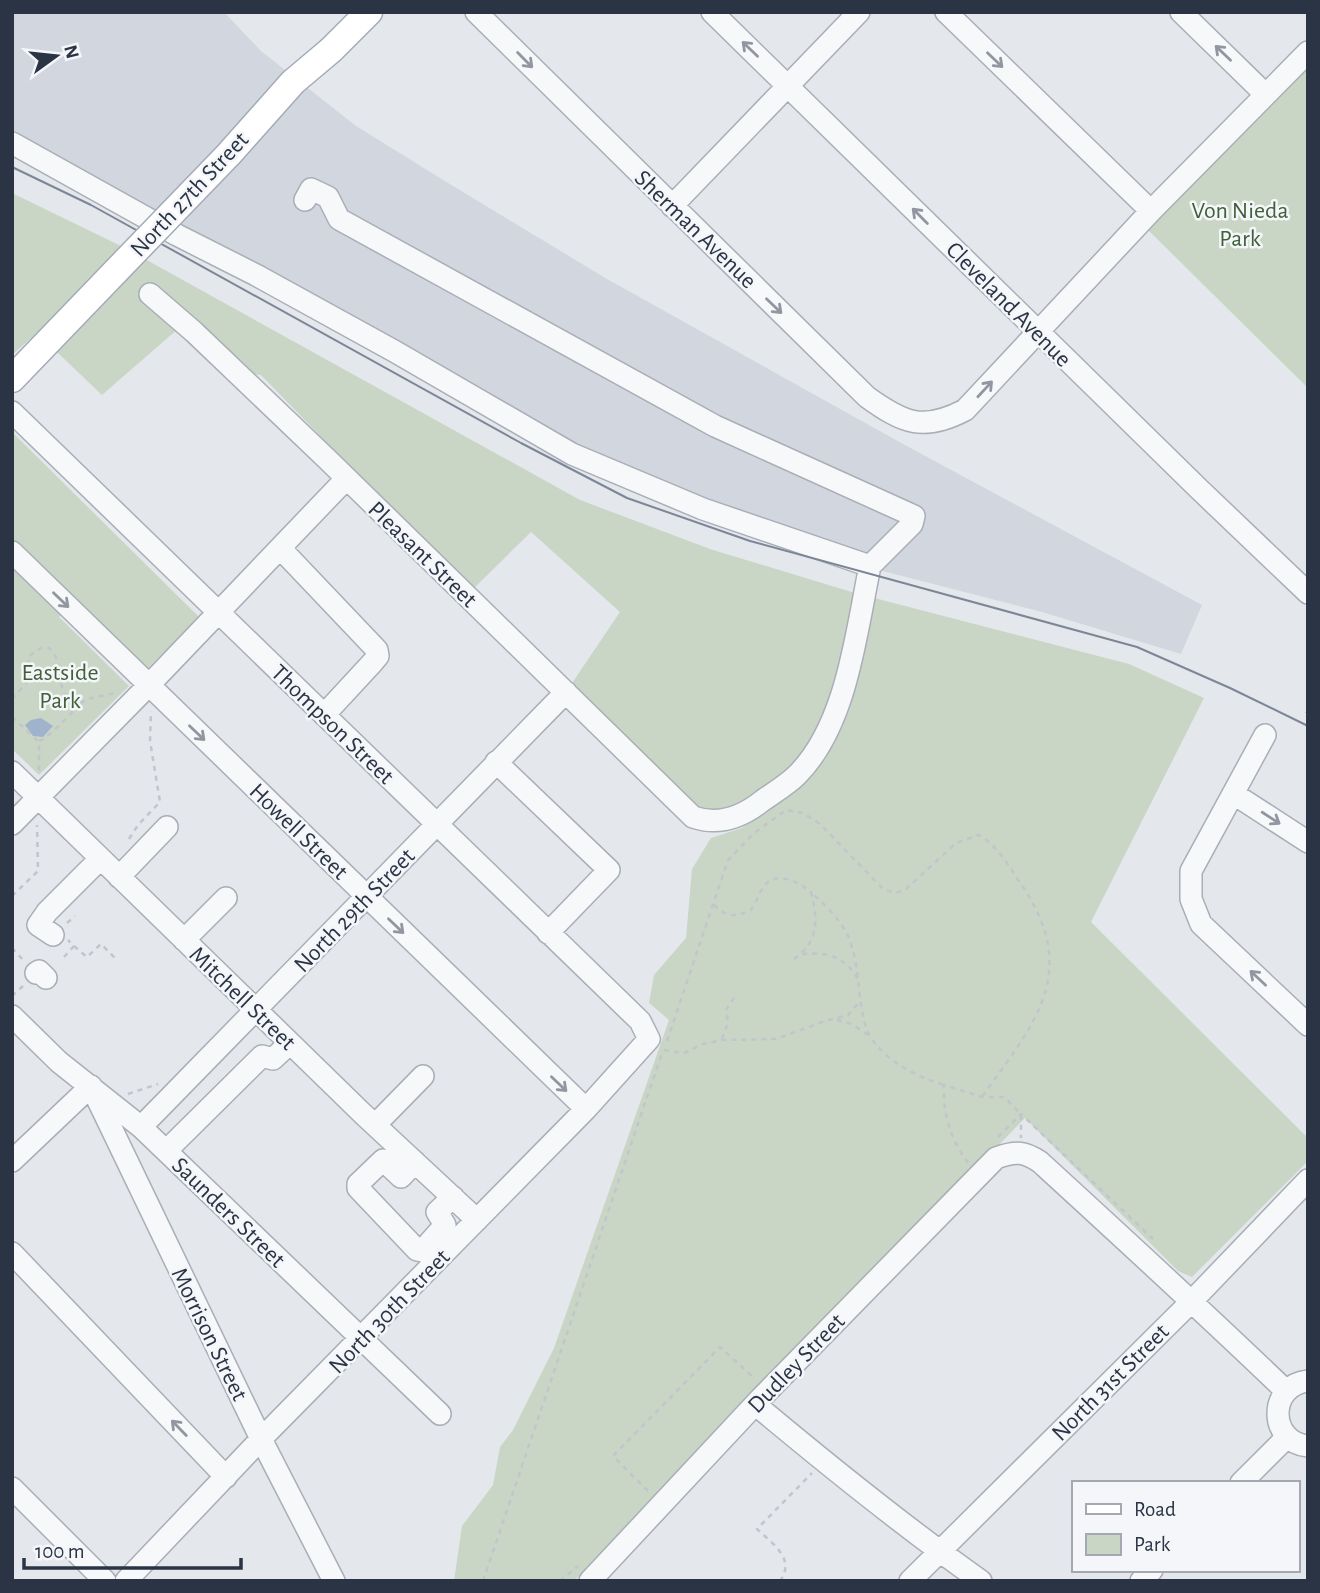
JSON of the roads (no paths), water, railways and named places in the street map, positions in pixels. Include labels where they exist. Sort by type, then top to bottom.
[{"type":"main road","name":"North 27th Street","points":[[12,379],[229,154],[293,82],[331,50],[369,12]]},
{"type":"street","name":"Sherman Avenue","points":[[476,12],[867,397],[893,416],[915,423],[928,422],[965,410],[1038,332]]},
{"type":"street","name":"Cleveland Avenue","points":[[712,12],[1308,593]]},
{"type":"street","points":[[672,206],[859,12]]},
{"type":"street","points":[[946,12],[1151,211]]},
{"type":"street","points":[[1181,12],[1265,94]]},
{"type":"street","points":[[1038,332],[1151,211],[1308,52]]},
{"type":"street","points":[[12,143],[382,344],[572,454],[703,509],[870,566],[912,524],[914,516],[715,426],[339,219],[328,198],[311,189],[304,200]]},
{"type":"street","name":"Pleasant Street","points":[[150,294],[203,341],[693,817],[724,821],[747,813],[797,775],[826,735],[848,676],[870,566]]},
{"type":"street","name":"Thompson Street","points":[[12,412],[640,1021],[656,1044]]},
{"type":"street","points":[[12,824],[346,479]]},
{"type":"street","points":[[279,548],[377,650],[373,662],[324,715]]},
{"type":"street","name":"Howell Street","points":[[12,552],[586,1109]]},
{"type":"street","name":"North 29th Street","points":[[141,1127],[566,692]]},
{"type":"street","points":[[1265,735],[1191,871],[1191,899],[1201,924],[1308,1025]]},
{"type":"street","points":[[496,762],[609,870],[548,933]]},
{"type":"street","name":"Mitchell Street","points":[[12,772],[290,1044],[477,1220]]},
{"type":"street","points":[[1234,794],[1308,842]]},
{"type":"street","points":[[119,877],[167,827]]},
{"type":"street","points":[[53,935],[38,925],[47,912],[100,859]]},
{"type":"street","points":[[184,940],[226,898]]},
{"type":"street","name":"Saunders Street","points":[[12,1016],[59,1062],[141,1127],[440,1414]]},
{"type":"street","points":[[166,1151],[262,1056],[273,1059],[290,1044]]},
{"type":"street","name":"North 30th Street","points":[[126,1581],[586,1109],[656,1044]]},
{"type":"street","points":[[375,1125],[423,1076]]},
{"type":"street","points":[[12,1161],[90,1086]]},
{"type":"street","name":"Morrison Street","points":[[90,1086],[261,1440],[334,1581]]},
{"type":"street","name":"Dudley Street","points":[[590,1581],[595,1562],[756,1405],[1008,1148],[1040,1162],[1192,1301]]},
{"type":"street","points":[[415,1162],[401,1177],[383,1160],[358,1184],[358,1188],[417,1250],[422,1251],[445,1225],[438,1212],[453,1197]]},
{"type":"street","name":"North 31st Street","points":[[909,1581],[1192,1301],[1308,1180]]},
{"type":"street","points":[[12,1252],[226,1477]]},
{"type":"street","points":[[1192,1301],[1286,1391]]},
{"type":"street","points":[[1308,1381],[1294,1385],[1286,1391],[1277,1409],[1277,1420],[1287,1437],[1308,1446]]},
{"type":"street","points":[[756,1405],[939,1552],[981,1581]]},
{"type":"street","points":[[1243,1481],[1287,1437]]},
{"type":"street","points":[[12,1488],[105,1581]]},
{"type":"street","points":[[595,1562],[620,1581]]},
{"type":"water","points":[[41,718],[53,726],[43,737],[33,736],[25,725],[31,720]]},
{"type":"tram line","points":[[12,167],[91,205],[521,443],[627,498],[750,541],[1137,647],[1308,726]]},
{"type":"park label","name":"Von Nieda Park","points":[[1240,224]]},
{"type":"park label","name":"Eastside Park","points":[[60,686]]}]
